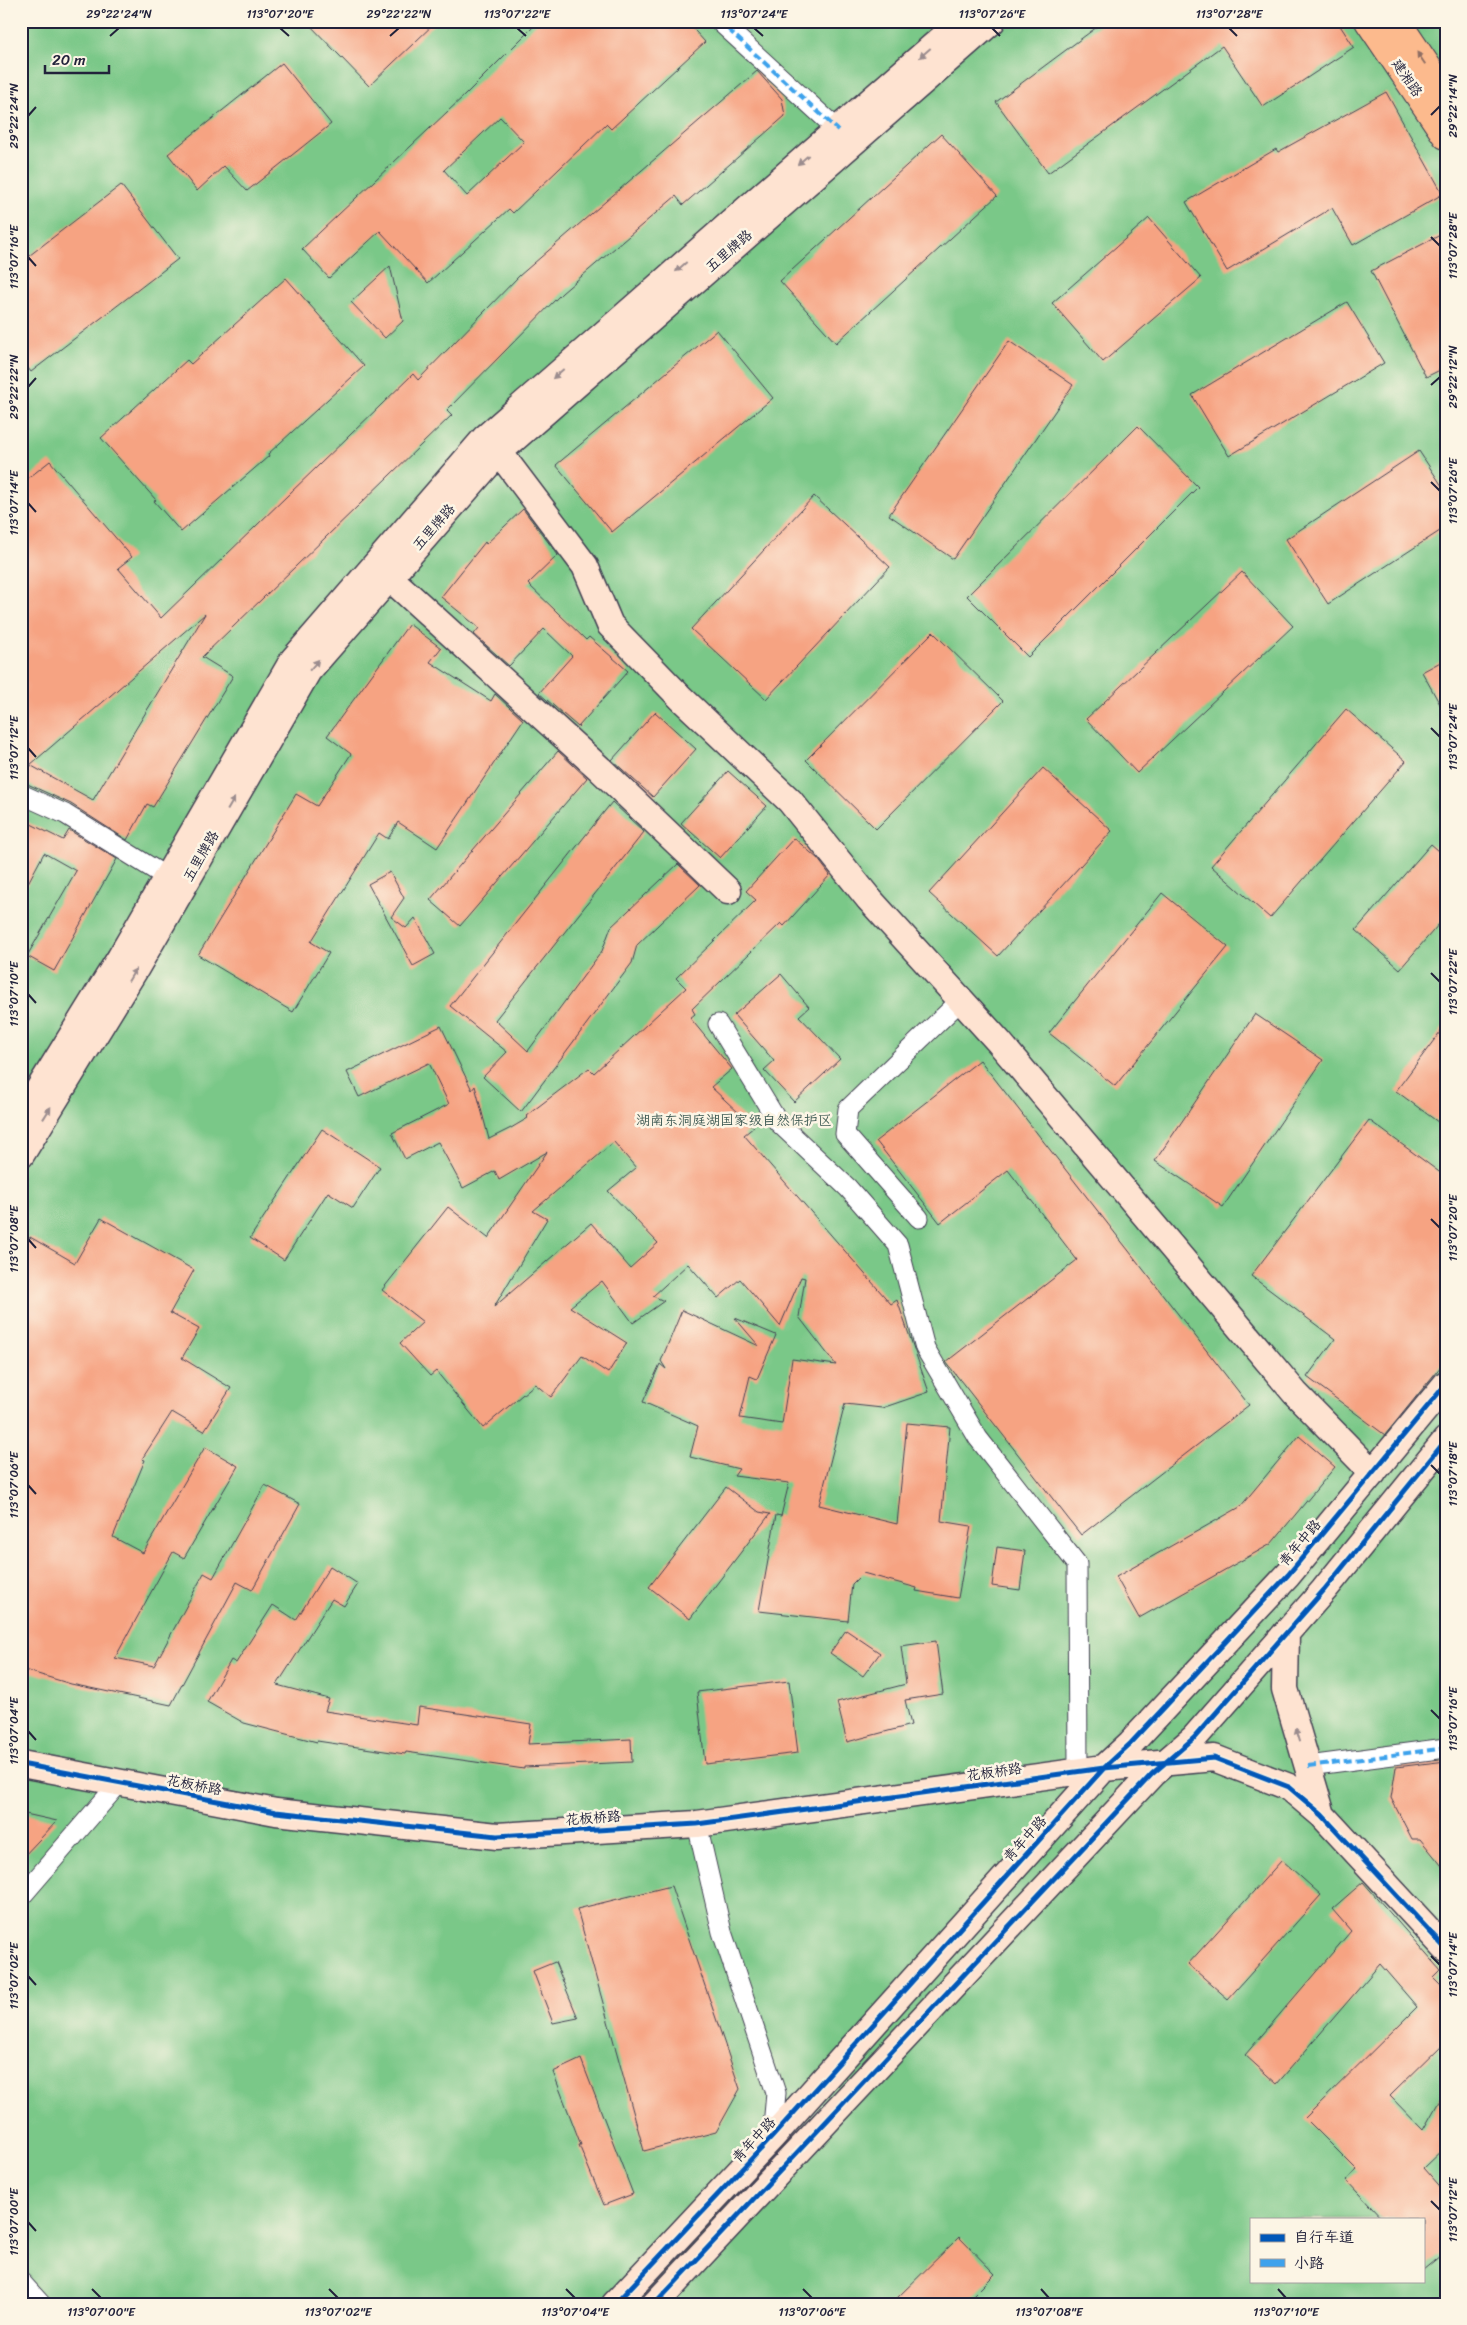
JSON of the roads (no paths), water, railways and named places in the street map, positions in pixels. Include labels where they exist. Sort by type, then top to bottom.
[{"type":"main road","name":"五里牌路","points":[[21,1155],[136,968],[175,882],[293,660],[485,438],[962,21]]},
{"type":"main road","name":"五里牌路","points":[[21,1118],[175,882],[308,671],[499,452],[992,21]]},
{"type":"main road","name":"建湘路","points":[[1369,21],[1446,135]]},
{"type":"main road","name":"建湘路","points":[[1396,21],[1446,95]]},
{"type":"main road","points":[[499,452],[585,566],[610,625],[681,698],[790,801],[869,899],[1018,1065],[1295,1393],[1372,1473]]},
{"type":"main road","points":[[390,578],[600,769],[728,891]]},
{"type":"main road","name":"青年中路","points":[[615,2304],[772,2137],[1104,1768],[1131,1743],[1288,1575],[1446,1384]]},
{"type":"main road","points":[[655,2304],[1146,1781],[1194,1738],[1324,1590],[1446,1440]]},
{"type":"main road","points":[[1286,1632],[1284,1689],[1322,1815]]},
{"type":"main road","name":"花板桥路","points":[[21,1764],[276,1812],[497,1836],[697,1824],[1104,1768],[1214,1758],[1289,1787],[1322,1815],[1446,1948]]},
{"type":"street","points":[[719,21],[838,130]]},
{"type":"street","points":[[21,794],[65,814],[175,882]]},
{"type":"street","points":[[919,1218],[845,1134],[848,1109],[961,1000]]},
{"type":"street","points":[[718,1024],[778,1122],[848,1188],[898,1245],[925,1348],[978,1438],[1077,1564],[1078,1772]]},
{"type":"street","points":[[1308,1766],[1446,1748]]},
{"type":"street","points":[[21,1897],[120,1782]]},
{"type":"street","points":[[697,1824],[722,1932],[776,2093],[772,2137]]},
{"type":"street","points":[[21,2282],[41,2304]]},
{"type":"park label","name":"湖南东洞庭湖国家级自然保护区","points":[[734,1120]]}]
